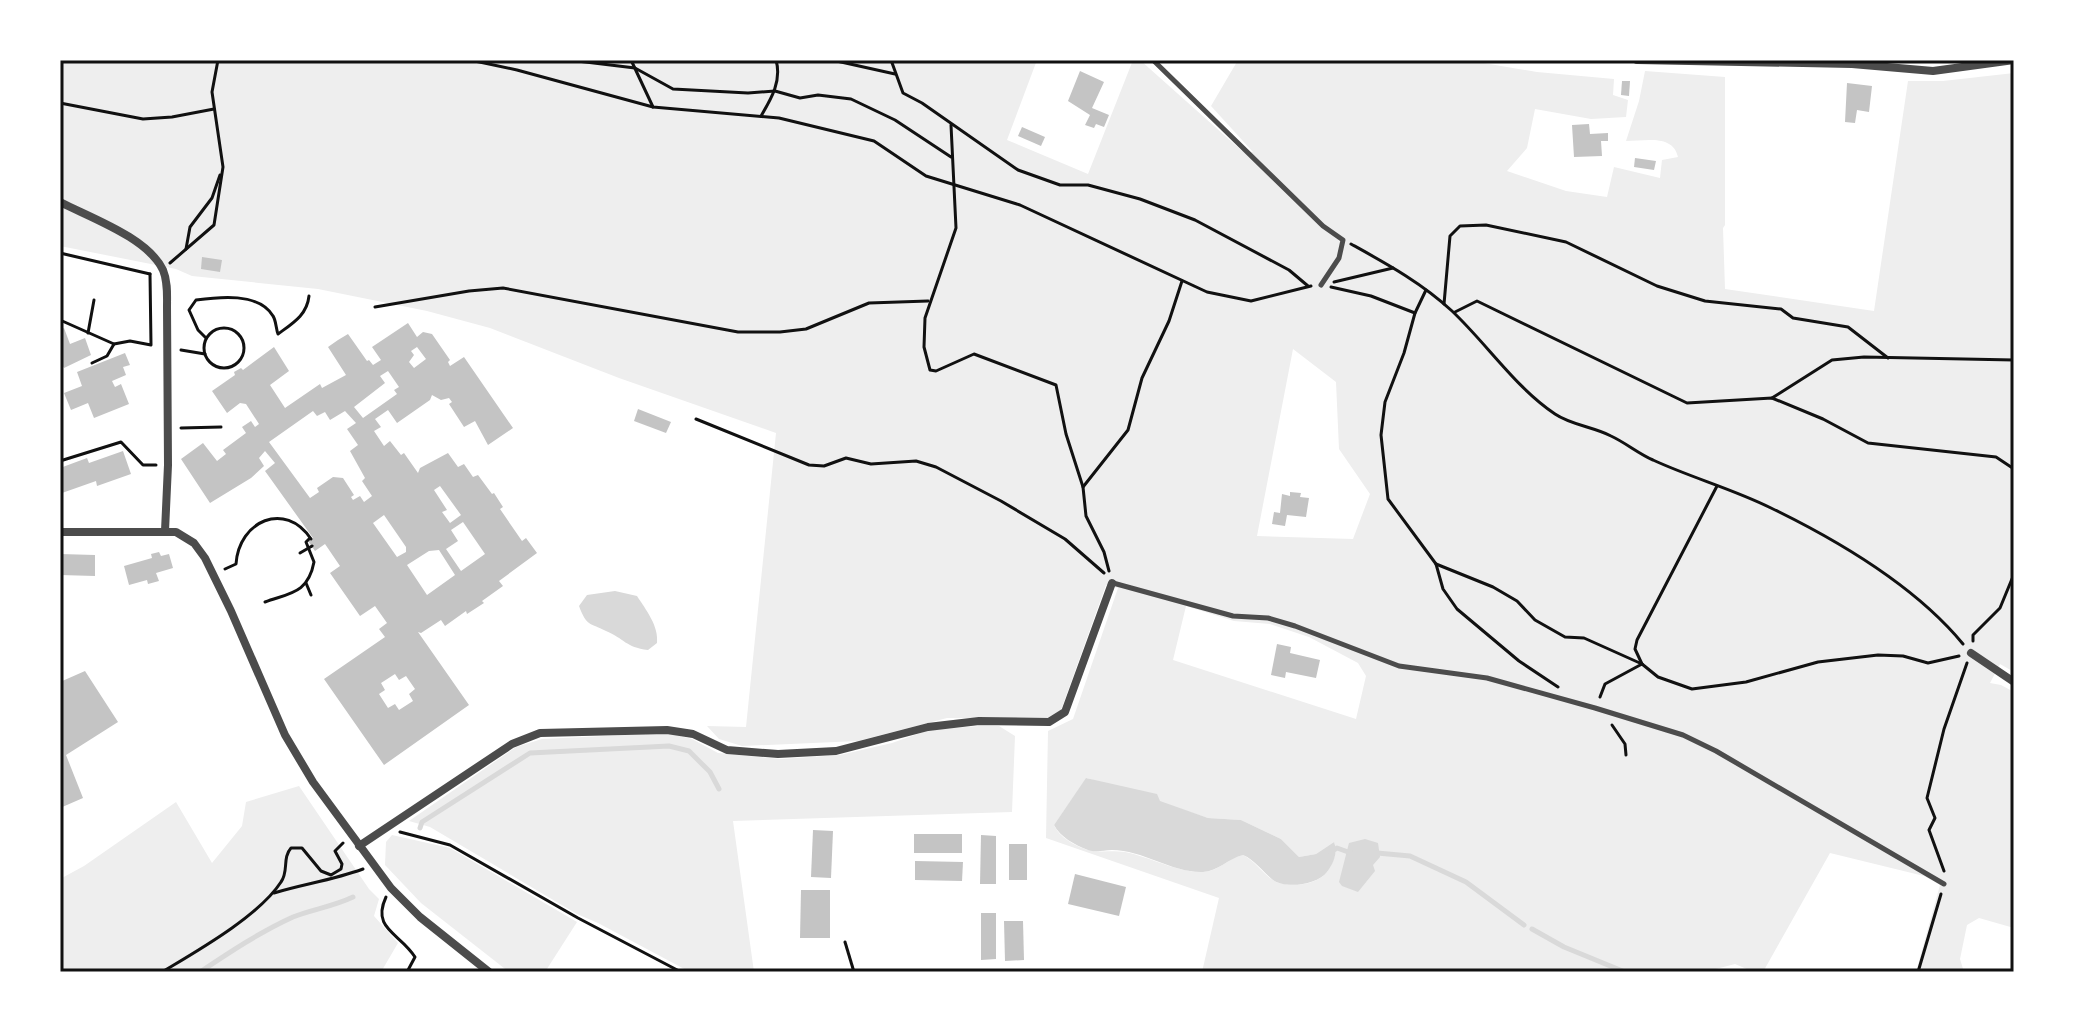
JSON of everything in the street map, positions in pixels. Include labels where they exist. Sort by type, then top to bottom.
[{"type":"street","points":[[1637,60],[1852,64],[1933,71],[2014,60]]},
{"type":"street","points":[[60,202],[139,243],[163,269],[167,283],[168,465],[165,531]]},
{"type":"street","points":[[60,532],[165,531],[188,537],[200,550],[214,575],[285,735],[303,767],[391,888],[420,917],[489,972]]},
{"type":"street","points":[[359,846],[512,744],[540,733],[681,731],[727,750],[778,754],[836,751],[928,727],[979,721],[1049,722],[1065,712],[1112,583]]},
{"type":"street","points":[[1971,653],[2014,682]]},
{"type":"lane","points":[[1153,60],[1323,226],[1343,240],[1339,258],[1321,285]]},
{"type":"lane","points":[[1112,583],[1233,616],[1268,618],[1399,666],[1487,678],[1683,735],[1716,751],[1944,884]]},
{"type":"path","points":[[163,269],[214,225],[223,167],[212,92],[218,60]]},
{"type":"path","points":[[470,60],[653,107],[761,117],[833,129],[874,141],[926,176],[1020,205],[1207,292],[1251,301],[1393,268]]},
{"type":"path","points":[[569,60],[635,68],[673,89],[748,93],[775,91],[800,98],[818,95],[851,99],[895,120],[952,158]]},
{"type":"path","points":[[631,60],[653,107]]},
{"type":"path","points":[[761,117],[775,91],[776,60]]},
{"type":"path","points":[[832,60],[896,75]]},
{"type":"path","points":[[891,60],[903,93],[1018,170],[1060,185],[1088,185],[1140,199],[1195,220],[1289,270],[1308,286]]},
{"type":"path","points":[[60,103],[143,119],[215,109]]},
{"type":"path","points":[[951,125],[956,228],[925,318],[924,347],[930,370],[936,371],[974,354],[1056,385],[1066,434],[1083,487],[1086,516],[1104,552],[1112,583]]},
{"type":"path","points":[[186,249],[190,227],[212,198],[223,167]]},
{"type":"path","points":[[1444,304],[1450,236],[1460,226],[1486,225],[1566,242],[1657,286],[1705,301],[1781,309],[1793,318],[1848,327],[1888,358]]},
{"type":"path","points":[[1343,240],[1427,289],[1454,312],[1537,399],[1557,415],[1611,436],[1652,460],[1770,508],[1859,557],[1943,621],[1971,653]]},
{"type":"path","points":[[60,253],[150,274],[151,345],[130,341],[114,344],[60,320]]},
{"type":"path","points":[[1083,487],[1128,430],[1142,378],[1169,321],[1182,281]]},
{"type":"path","points":[[1321,285],[1371,296],[1415,313]]},
{"type":"path","points":[[375,307],[503,288],[738,332],[780,332],[806,329],[869,303],[930,301]]},
{"type":"path","points":[[1427,289],[1415,313],[1385,402],[1381,435],[1388,499],[1436,564],[1443,589],[1457,609],[1519,661],[1566,693],[1571,702]]},
{"type":"path","points":[[206,338],[222,328],[235,331],[243,340],[244,353],[237,364],[224,368],[212,364],[205,354],[206,338],[190,318],[189,310],[196,300],[240,298],[261,304],[273,316],[278,334],[307,308],[309,296]]},
{"type":"path","points":[[88,333],[94,300]]},
{"type":"path","points":[[1454,312],[1477,301],[1687,403],[1772,398],[1823,419],[1868,443],[1996,457],[2014,469]]},
{"type":"path","points":[[92,363],[107,356],[114,344]]},
{"type":"path","points":[[167,347],[205,354]]},
{"type":"path","points":[[1772,398],[1832,360],[2014,360]]},
{"type":"path","points":[[696,419],[809,465],[824,466],[846,458],[871,464],[916,461],[936,467],[1065,539],[1098,565],[1112,583]]},
{"type":"path","points":[[183,428],[221,427]]},
{"type":"path","points":[[60,461],[121,442],[143,465],[168,465]]},
{"type":"path","points":[[1642,664],[1635,649],[1637,640],[1717,485]]},
{"type":"path","points":[[214,575],[236,564],[238,548],[247,531],[268,519],[288,521],[306,532],[311,539],[306,542],[314,562],[306,583],[291,595],[265,602]]},
{"type":"path","points":[[300,553],[310,547]]},
{"type":"path","points":[[1436,564],[1493,587],[1517,601],[1535,620],[1565,637],[1584,638],[1642,664],[1658,677],[1692,689],[1746,682],[1818,662],[1878,655],[1903,656],[1928,663],[1971,653]]},
{"type":"path","points":[[1918,972],[1944,884],[1944,868],[1929,830],[1935,818],[1927,798],[1944,729],[1971,653],[1973,635],[2000,608],[2014,574]]},
{"type":"path","points":[[306,583],[311,595]]},
{"type":"path","points":[[1626,755],[1625,744],[1616,729],[1595,708],[1605,684],[1642,664]]},
{"type":"path","points":[[390,826],[403,834],[450,845],[681,972]]},
{"type":"path","points":[[162,972],[239,921],[270,894],[284,877],[285,855],[291,848],[302,848],[321,871],[331,875],[341,869],[336,848],[352,837]]},
{"type":"path","points":[[270,894],[303,884],[327,881],[373,865]]},
{"type":"path","points":[[391,888],[380,911],[381,920],[415,957],[407,972]]},
{"type":"path","points":[[845,942],[854,972]]},
{"type":"shaded area","points":[[60,60],[1037,60],[1007,140],[1088,174],[1133,60],[1140,60],[1242,151],[1253,152],[1211,106],[1238,60],[1466,60],[1537,72],[1614,79],[1613,95],[1628,100],[1626,117],[1591,119],[1535,109],[1527,148],[1507,171],[1566,191],[1607,197],[1614,167],[1660,178],[1662,160],[1678,157],[1675,150],[1664,142],[1626,141],[1645,71],[1725,77],[1725,289],[1874,311],[1908,81],[1943,81],[2014,73],[2014,672],[2000,664],[1990,683],[2014,692],[2014,928],[1979,918],[1967,925],[1960,959],[1964,972],[1916,972],[1940,885],[1924,876],[1830,853],[1763,972],[1754,972],[1735,964],[1704,972],[1202,972],[1219,898],[1046,838],[1048,731],[1073,719],[1118,588],[1106,585],[1061,710],[1047,718],[947,718],[858,741],[742,746],[719,739],[707,726],[746,727],[776,433],[619,378],[490,328],[427,311],[318,289],[192,276],[176,269],[60,246]],"holes":[[[1293,349],[1336,382],[1339,449],[1370,494],[1353,539],[1257,536]],[[1186,606],[1234,621],[1270,624],[1309,637],[1358,663],[1366,676],[1356,719],[1173,660]],[[1087,778],[1208,818],[1241,820],[1281,839],[1299,857],[1316,854],[1334,842],[1335,854],[1327,872],[1317,880],[1298,885],[1285,884],[1270,878],[1243,855],[1209,871],[1194,872],[1125,852],[1088,850],[1068,840],[1054,825]]]},
{"type":"shaded area","points":[[615,591],[637,596],[651,618],[657,643],[648,650],[630,645],[584,618],[579,606],[587,595]]},
{"type":"shaded area","points":[[999,726],[1015,736],[1012,812],[733,821],[754,972],[690,972],[577,914],[430,827],[409,821],[516,747],[542,739],[667,733],[692,739],[718,753],[781,759],[840,755],[892,743],[929,730]]},
{"type":"shaded area","points":[[1086,778],[1157,794],[1160,801],[1208,818],[1241,820],[1281,839],[1299,857],[1316,854],[1334,842],[1335,857],[1329,869],[1316,880],[1293,885],[1273,880],[1243,855],[1203,872],[1180,869],[1124,851],[1088,850],[1068,840],[1054,825]]},
{"type":"shaded area","points":[[299,786],[379,899],[374,916],[398,943],[381,972],[60,972],[60,879],[84,866],[176,802],[212,863],[242,826],[246,802]]},
{"type":"shaded area","points":[[392,835],[450,848],[577,922],[545,972],[509,972],[421,903],[385,865],[386,842]]},
{"type":"shaded area","points":[[1365,839],[1378,843],[1380,857],[1373,865],[1375,871],[1358,892],[1339,882],[1349,843]]},
{"type":"building","points":[[1080,71],[1104,82],[1092,108],[1109,115],[1104,127],[1085,125],[1090,115],[1068,101]]},
{"type":"building","points":[[1622,81],[1630,81],[1629,96],[1621,95]]},
{"type":"building","points":[[1847,83],[1872,86],[1869,112],[1857,110],[1855,123],[1845,122]]},
{"type":"building","points":[[1589,124],[1590,134],[1608,133],[1608,141],[1601,141],[1602,156],[1574,157],[1572,125]]},
{"type":"building","points":[[1022,127],[1045,137],[1041,146],[1018,136]]},
{"type":"building","points":[[1635,158],[1656,161],[1654,170],[1634,167]]},
{"type":"building","points":[[202,257],[222,260],[220,272],[201,269]]},
{"type":"building","points":[[408,323],[417,337],[423,332],[432,334],[450,360],[450,366],[464,357],[513,428],[488,445],[475,421],[464,427],[449,404],[452,402],[449,398],[441,400],[432,395],[430,400],[397,423],[388,410],[375,419],[381,427],[374,431],[384,446],[390,441],[401,455],[404,453],[418,473],[420,468],[448,453],[458,467],[464,464],[473,477],[478,475],[494,493],[503,507],[500,509],[522,541],[526,538],[537,553],[499,581],[503,586],[482,601],[484,603],[445,626],[441,620],[418,632],[469,705],[384,765],[324,679],[385,637],[379,629],[387,623],[375,606],[360,616],[330,573],[340,566],[325,544],[315,551],[308,541],[313,538],[265,471],[275,463],[265,451],[259,458],[264,466],[251,478],[210,503],[181,459],[203,443],[217,461],[226,454],[223,450],[246,433],[242,427],[251,421],[255,427],[259,424],[246,404],[240,403],[227,413],[212,391],[235,375],[234,372],[243,370],[274,347],[289,371],[270,385],[285,408],[320,384],[322,388],[346,375],[328,347],[348,334],[373,365],[381,360],[372,347]],"holes":[[[417,347],[426,359],[414,368],[409,362],[414,355],[411,351]],[[388,371],[399,387],[394,390],[397,394],[363,418],[354,407],[385,383],[380,376]],[[313,411],[317,416],[325,412],[330,420],[345,411],[356,423],[347,429],[358,445],[350,451],[372,496],[364,502],[360,496],[353,500],[351,497],[354,495],[343,478],[333,477],[317,488],[319,492],[310,498],[269,442]],[[440,486],[461,515],[450,523],[442,512],[447,510],[434,490]],[[384,515],[406,547],[406,552],[397,557],[373,523]],[[463,522],[485,554],[461,571],[446,549],[458,541],[451,530]],[[439,550],[455,575],[427,595],[407,565],[429,551]],[[395,674],[399,680],[406,676],[415,689],[409,694],[413,701],[399,710],[395,704],[388,708],[379,694],[385,690],[381,683]]]},
{"type":"building","points":[[64,328],[70,344],[85,338],[91,355],[64,368],[60,362],[60,330]]},
{"type":"building","points":[[125,353],[130,365],[123,367],[126,375],[112,381],[115,387],[121,384],[129,404],[94,418],[88,403],[71,410],[64,393],[82,386],[77,372]]},
{"type":"building","points":[[638,409],[671,422],[666,433],[634,421]]},
{"type":"building","points":[[123,451],[131,474],[97,486],[96,481],[62,493],[60,468],[87,458],[89,463]]},
{"type":"building","points":[[1290,492],[1309,498],[1306,517],[1287,515],[1285,526],[1272,524],[1274,512],[1280,513],[1282,494],[1290,496]]},
{"type":"building","points":[[159,552],[161,556],[169,554],[173,568],[156,573],[159,581],[148,584],[147,580],[129,585],[124,566],[152,558],[151,554]]},
{"type":"building","points":[[60,554],[95,555],[95,576],[60,575]]},
{"type":"building","points":[[1277,644],[1291,647],[1290,653],[1320,660],[1316,678],[1286,672],[1285,678],[1271,675]]},
{"type":"building","points":[[85,671],[118,722],[66,755],[83,798],[60,808],[60,682]]},
{"type":"building","points":[[813,830],[833,831],[831,878],[811,877]]},
{"type":"building","points":[[914,834],[962,834],[962,853],[914,853]]},
{"type":"building","points":[[981,835],[996,836],[996,884],[980,884]]},
{"type":"building","points":[[1009,844],[1027,844],[1027,880],[1009,880]]},
{"type":"building","points":[[915,861],[963,862],[962,881],[915,880]]},
{"type":"building","points":[[1075,874],[1126,887],[1119,916],[1068,904]]},
{"type":"building","points":[[801,890],[830,890],[830,938],[800,938]]},
{"type":"building","points":[[981,913],[996,913],[996,959],[981,960]]},
{"type":"building","points":[[1004,921],[1023,921],[1024,960],[1005,961]]},
{"type":"waterway","points":[[420,828],[422,822],[530,753],[669,746],[689,751],[710,772],[719,789]]},
{"type":"waterway","points":[[1331,852],[1337,848],[1351,853]]},
{"type":"waterway","points":[[1377,853],[1410,856],[1466,882],[1524,925]]},
{"type":"waterway","points":[[200,972],[281,923],[353,897]]},
{"type":"waterway","points":[[1532,929],[1564,947],[1625,972]]}]
